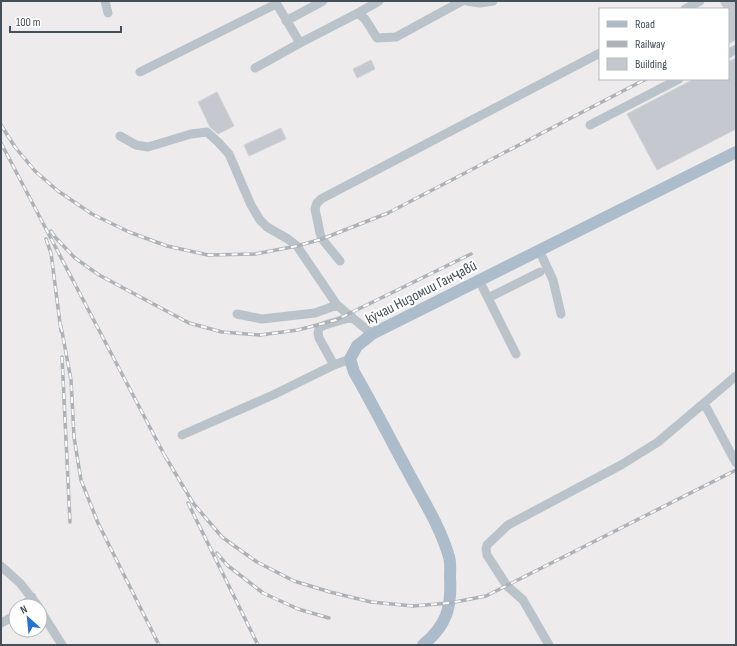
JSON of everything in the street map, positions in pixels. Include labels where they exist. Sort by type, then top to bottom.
[{"type":"main road","name":"кӯчаи Низомии Ганҷавӣ","points":[[350,359],[357,346],[372,334],[736,152]]},
{"type":"main road","points":[[350,359],[354,372],[436,526],[449,558],[451,586],[448,612],[443,624],[432,638],[423,645]]},
{"type":"street","points":[[105,1],[108,13]]},
{"type":"street","points":[[286,21],[323,1]]},
{"type":"street","points":[[255,68],[379,1]]},
{"type":"street","points":[[358,13],[365,19],[377,38],[396,37],[462,1]]},
{"type":"street","points":[[467,1],[480,3],[493,1]]},
{"type":"street","points":[[686,8],[700,1]]},
{"type":"street","points":[[140,72],[275,2],[300,43]]},
{"type":"street","points":[[340,261],[322,239],[315,209],[316,202],[321,198],[599,54]]},
{"type":"street","points":[[590,125],[677,80]]},
{"type":"street","points":[[120,136],[136,146],[148,147],[191,134],[207,132],[229,154],[251,205],[260,220],[267,227],[297,246],[337,305],[372,334]]},
{"type":"street","points":[[539,250],[553,280],[561,314]]},
{"type":"street","points":[[488,298],[540,272]]},
{"type":"street","points":[[480,280],[516,354]]},
{"type":"street","points":[[237,314],[262,318],[315,313],[337,305]]},
{"type":"street","points":[[334,365],[320,338],[318,333],[319,328],[352,317]]},
{"type":"street","points":[[182,435],[350,359]]},
{"type":"street","points":[[549,645],[523,600],[507,586],[487,555],[487,545],[508,525],[620,465],[658,442],[736,376]]},
{"type":"street","points":[[704,403],[736,463]]},
{"type":"street","points":[[1,566],[20,583],[32,597]]},
{"type":"street","points":[[48,623],[62,645]]},
{"type":"building","points":[[720,1],[736,1],[736,40],[729,44],[729,8],[724,8]]},
{"type":"building","points":[[736,58],[736,129],[657,170],[627,114],[692,80],[729,80],[729,62]]},
{"type":"building","points":[[371,60],[375,69],[357,78],[353,69]]},
{"type":"building","points":[[217,92],[234,126],[218,134],[210,127],[198,102]]},
{"type":"building","points":[[281,128],[286,139],[249,156],[244,145]]},
{"type":"railway","points":[[1,125],[15,147],[35,171],[58,191],[92,214],[129,232],[167,246],[208,255],[255,254],[297,246],[322,239],[388,213],[644,80]]},
{"type":"railway","points":[[1,143],[167,460]]},
{"type":"railway","points":[[51,231],[75,258],[99,275],[189,323],[222,332],[260,335],[298,330],[336,320],[471,254]]},
{"type":"railway","points":[[46,239],[51,253],[61,331]]},
{"type":"railway","points":[[61,326],[71,380],[74,437],[81,480],[98,523],[159,645]]},
{"type":"railway","points":[[62,357],[70,522]]},
{"type":"railway","points":[[165,456],[193,503],[222,537],[257,562],[294,581],[330,592],[371,602],[413,606],[450,603],[486,596],[736,470]]},
{"type":"railway","points":[[188,503],[258,645]]},
{"type":"railway","points":[[217,553],[227,565],[263,593],[298,609],[329,618]]}]
